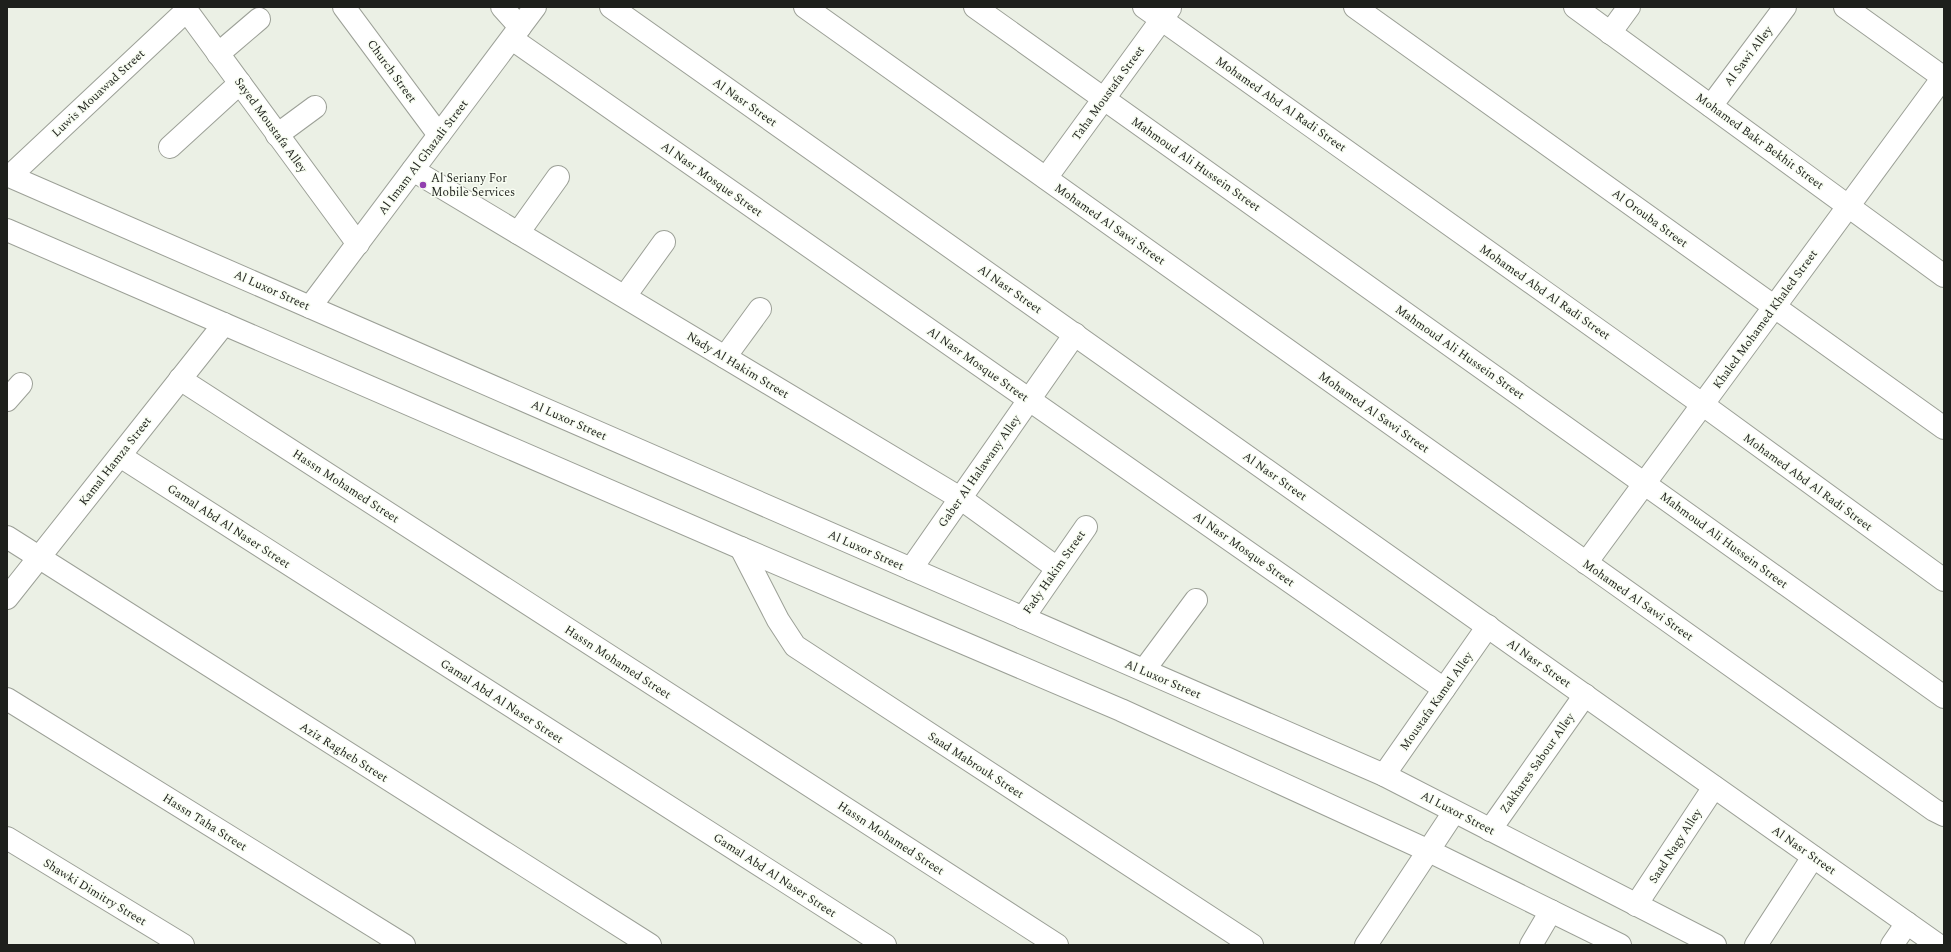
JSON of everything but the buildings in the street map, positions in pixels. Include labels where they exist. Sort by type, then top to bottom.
[{"type":"street","name":"Church Street","points":[[344,7],[439,135]]},
{"type":"street","name":"Al Nasr Mosque Street","points":[[502,7],[516,33],[1029,400],[1444,689]]},
{"type":"street","name":"Al Imam Al Ghazali Street","points":[[310,307],[535,7]]},
{"type":"street","name":"Al Nasr Street","points":[[611,7],[1938,945]]},
{"type":"street","name":"Mohamed Al Sawi Street","points":[[805,7],[1934,810],[1944,815]]},
{"type":"street","name":"Mahmoud Ali Hussein Street","points":[[975,7],[1944,697]]},
{"type":"street","name":"Al Orouba Street","points":[[1355,7],[1944,428]]},
{"type":"street","name":"Mohamed Bakr Bekhit Street","points":[[1575,7],[1944,276]]},
{"type":"street","points":[[1610,33],[1629,7]]},
{"type":"street","name":"Al Sawi Alley","points":[[1711,106],[1785,7]]},
{"type":"street","points":[[1845,7],[1944,77]]},
{"type":"street","name":"Sayed Moustafa Alley","points":[[185,9],[358,244]]},
{"type":"street","name":"Luwis Mouawad Street","points":[[8,175],[185,9]]},
{"type":"street","name":"Taha Moustafa Street","points":[[1046,178],[1104,98],[1159,11]]},
{"type":"street","name":"Mohamed Abd Al Radi Street","points":[[1159,11],[1944,580]]},
{"type":"street","points":[[218,54],[259,19]]},
{"type":"street","name":"Khaled Mohamed Khaled Street","points":[[1586,562],[1944,77]]},
{"type":"street","points":[[170,147],[240,83]]},
{"type":"street","points":[[278,135],[315,107]]},
{"type":"street","name":"Nady Al Hakim Street","points":[[413,170],[960,498],[1057,568]]},
{"type":"street","name":"Al Luxor Street","points":[[8,175],[1384,775],[1715,945]]},
{"type":"street","points":[[518,233],[558,177]]},
{"type":"street","points":[[7,230],[741,548],[1121,710],[1429,851],[1620,945]]},
{"type":"street","points":[[625,296],[664,242]]},
{"type":"street","points":[[725,357],[760,309]]},
{"type":"street","name":"Kamal Hamza Street","points":[[7,598],[224,324]]},
{"type":"street","name":"Gaber Al Halawany Alley","points":[[910,569],[1075,334]]},
{"type":"street","name":"Hassn Mohamed Street","points":[[180,379],[1057,945]]},
{"type":"street","points":[[7,400],[21,384]]},
{"type":"street","name":"Gamal Abd Al Naser Street","points":[[120,456],[885,945]]},
{"type":"street","name":"Fady Hakim Street","points":[[1023,618],[1086,527]]},
{"type":"street","name":"Aziz Ragheb Street","points":[[7,538],[650,945]]},
{"type":"street","name":"Saad Mabrouk Street","points":[[741,548],[778,620],[795,646],[1252,945]]},
{"type":"street","points":[[1144,670],[1196,600]]},
{"type":"street","name":"Moustafa Kamel Alley","points":[[1384,775],[1488,626]]},
{"type":"street","name":"Zakhares Sabour Alley","points":[[1490,830],[1585,695]]},
{"type":"street","name":"Hassn Taha Street","points":[[7,699],[404,945]]},
{"type":"street","name":"Saad Nagy Alley","points":[[1636,905],[1714,787]]},
{"type":"street","points":[[1366,945],[1454,812]]},
{"type":"street","name":"Shawki Dimitry Street","points":[[7,838],[183,945]]},
{"type":"street","points":[[1756,945],[1813,857]]},
{"type":"street","points":[[1531,945],[1551,911]]},
{"type":"street","points":[[1892,945],[1907,923]]},
{"type":"place","name":"Al Seriany For Mobile Services","points":[[423,185]]}]
